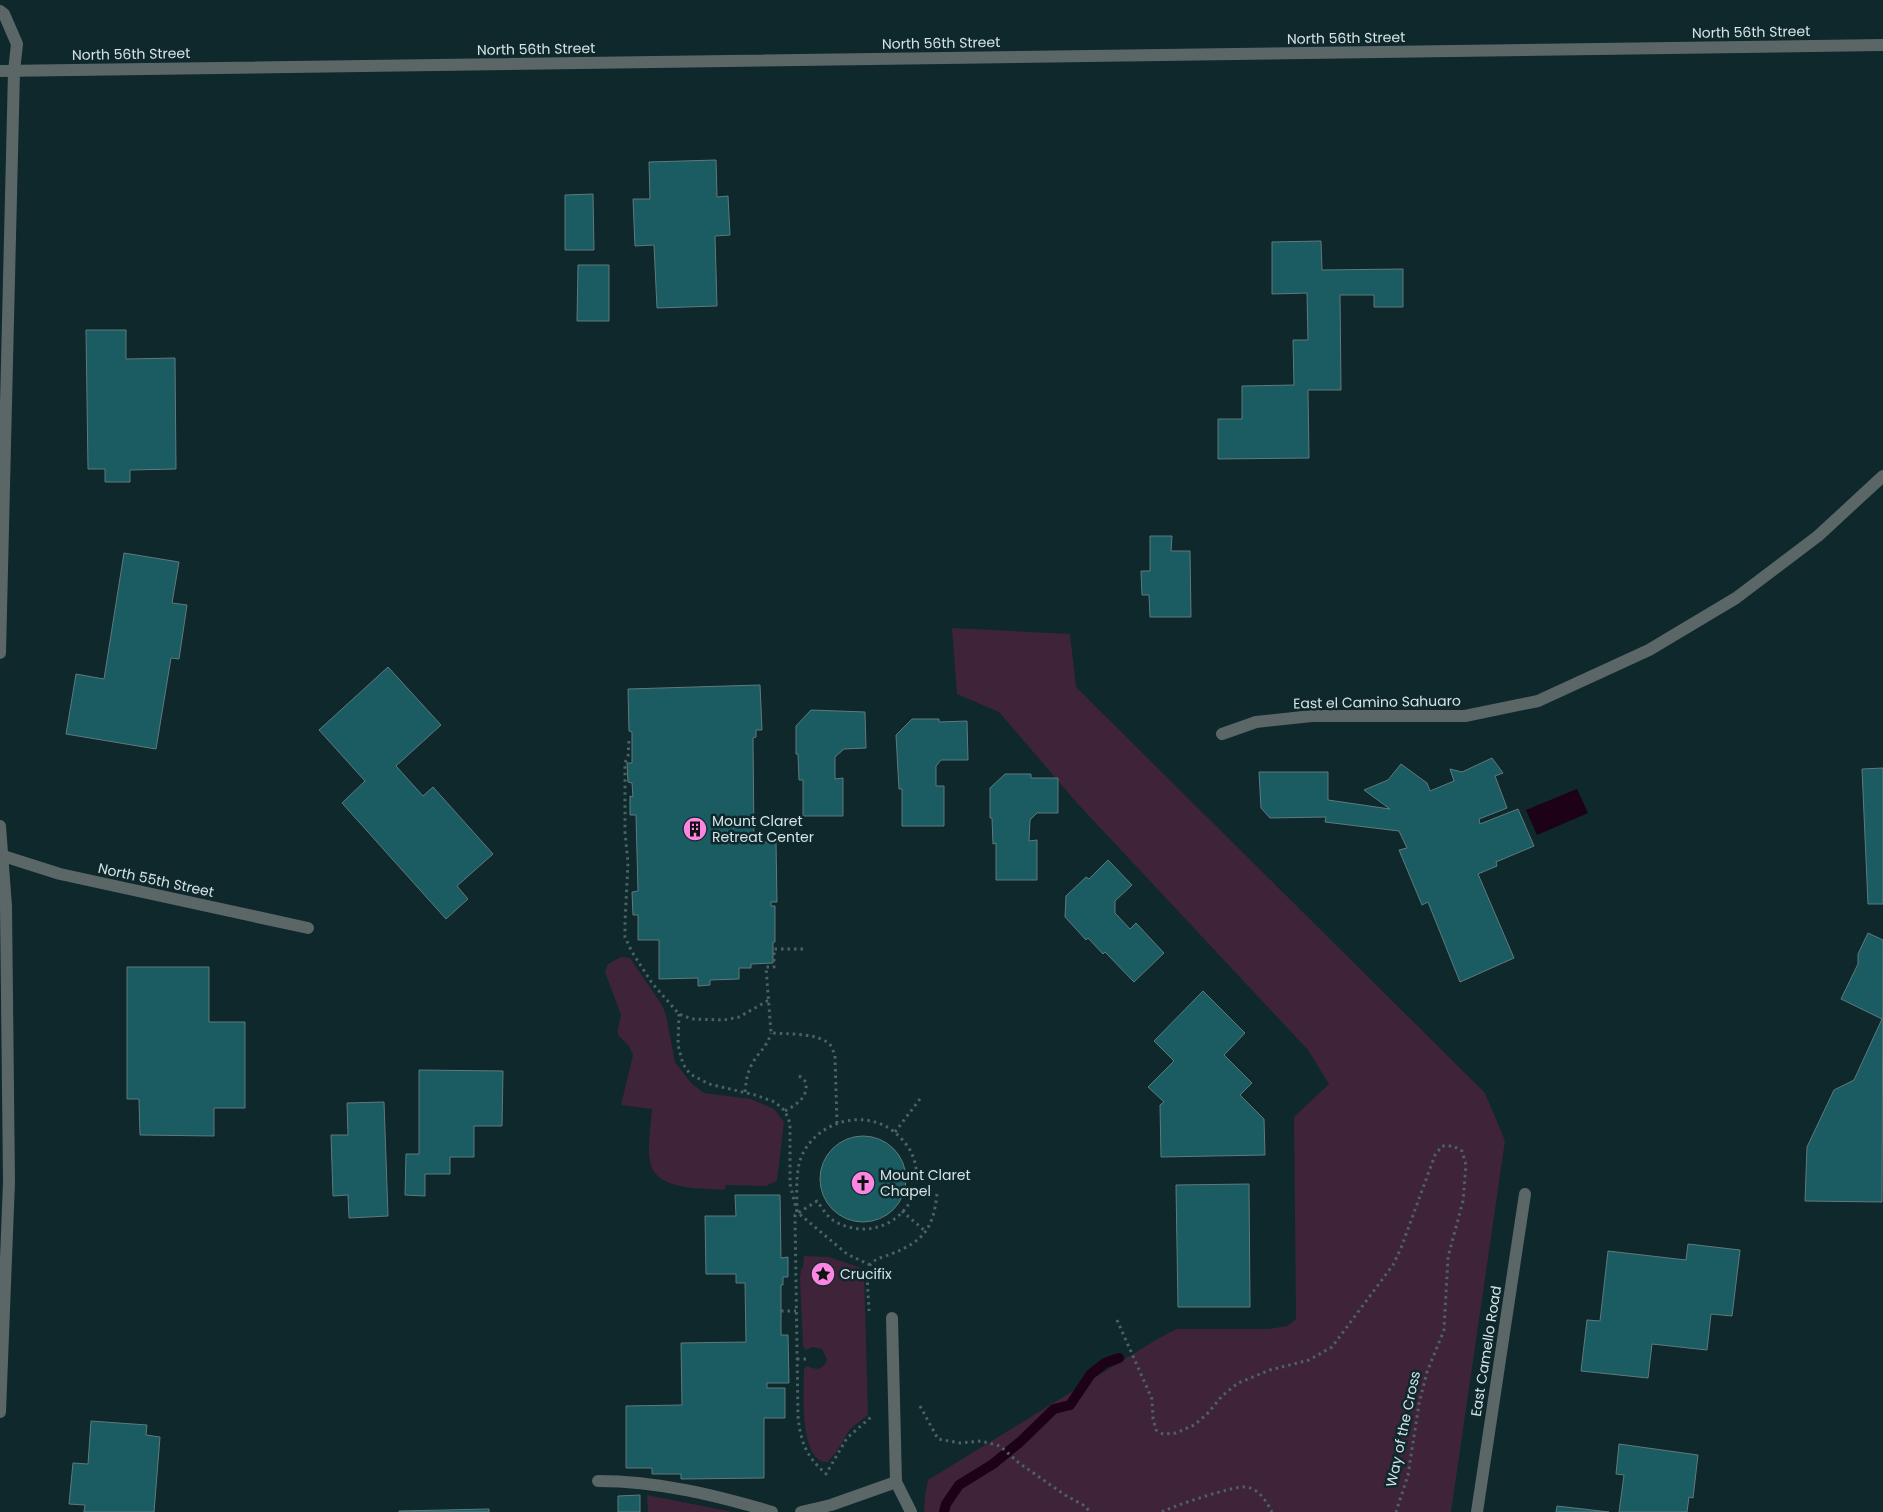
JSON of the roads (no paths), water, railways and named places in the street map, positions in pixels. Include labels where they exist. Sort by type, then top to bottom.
[{"type":"street","points":[[0,11],[4,14],[17,44],[14,71],[0,653]]},
{"type":"street","name":"North 56th Street","points":[[0,71],[1883,45]]},
{"type":"street","name":"East el Camino Sahuaro","points":[[1222,734],[1256,722],[1312,716],[1465,716],[1538,701],[1649,650],[1736,598],[1818,536],[1883,476]]},
{"type":"street","points":[[0,826],[6,906],[9,1182],[0,1412]]},
{"type":"street","name":"North 55th Street","points":[[1,855],[60,874],[308,928]]},
{"type":"street","name":"East Camello Road","points":[[1477,1512],[1525,1194]]},
{"type":"street","points":[[892,1318],[896,1482],[911,1512]]},
{"type":"street","points":[[598,1481],[626,1481],[723,1497],[772,1512]]},
{"type":"street","points":[[801,1512],[830,1506],[896,1482]]},
{"type":"waterway","points":[[944,1512],[946,1504],[959,1485],[993,1464],[1020,1442],[1054,1409],[1070,1405],[1091,1374],[1105,1363],[1119,1358]]},
{"type":"place","name":"Mount Claret Retreat Center","points":[[695,829]]},
{"type":"place","name":"Mount Claret Chapel","points":[[863,1183]]},
{"type":"place","name":"Crucifix","points":[[823,1274]]}]
